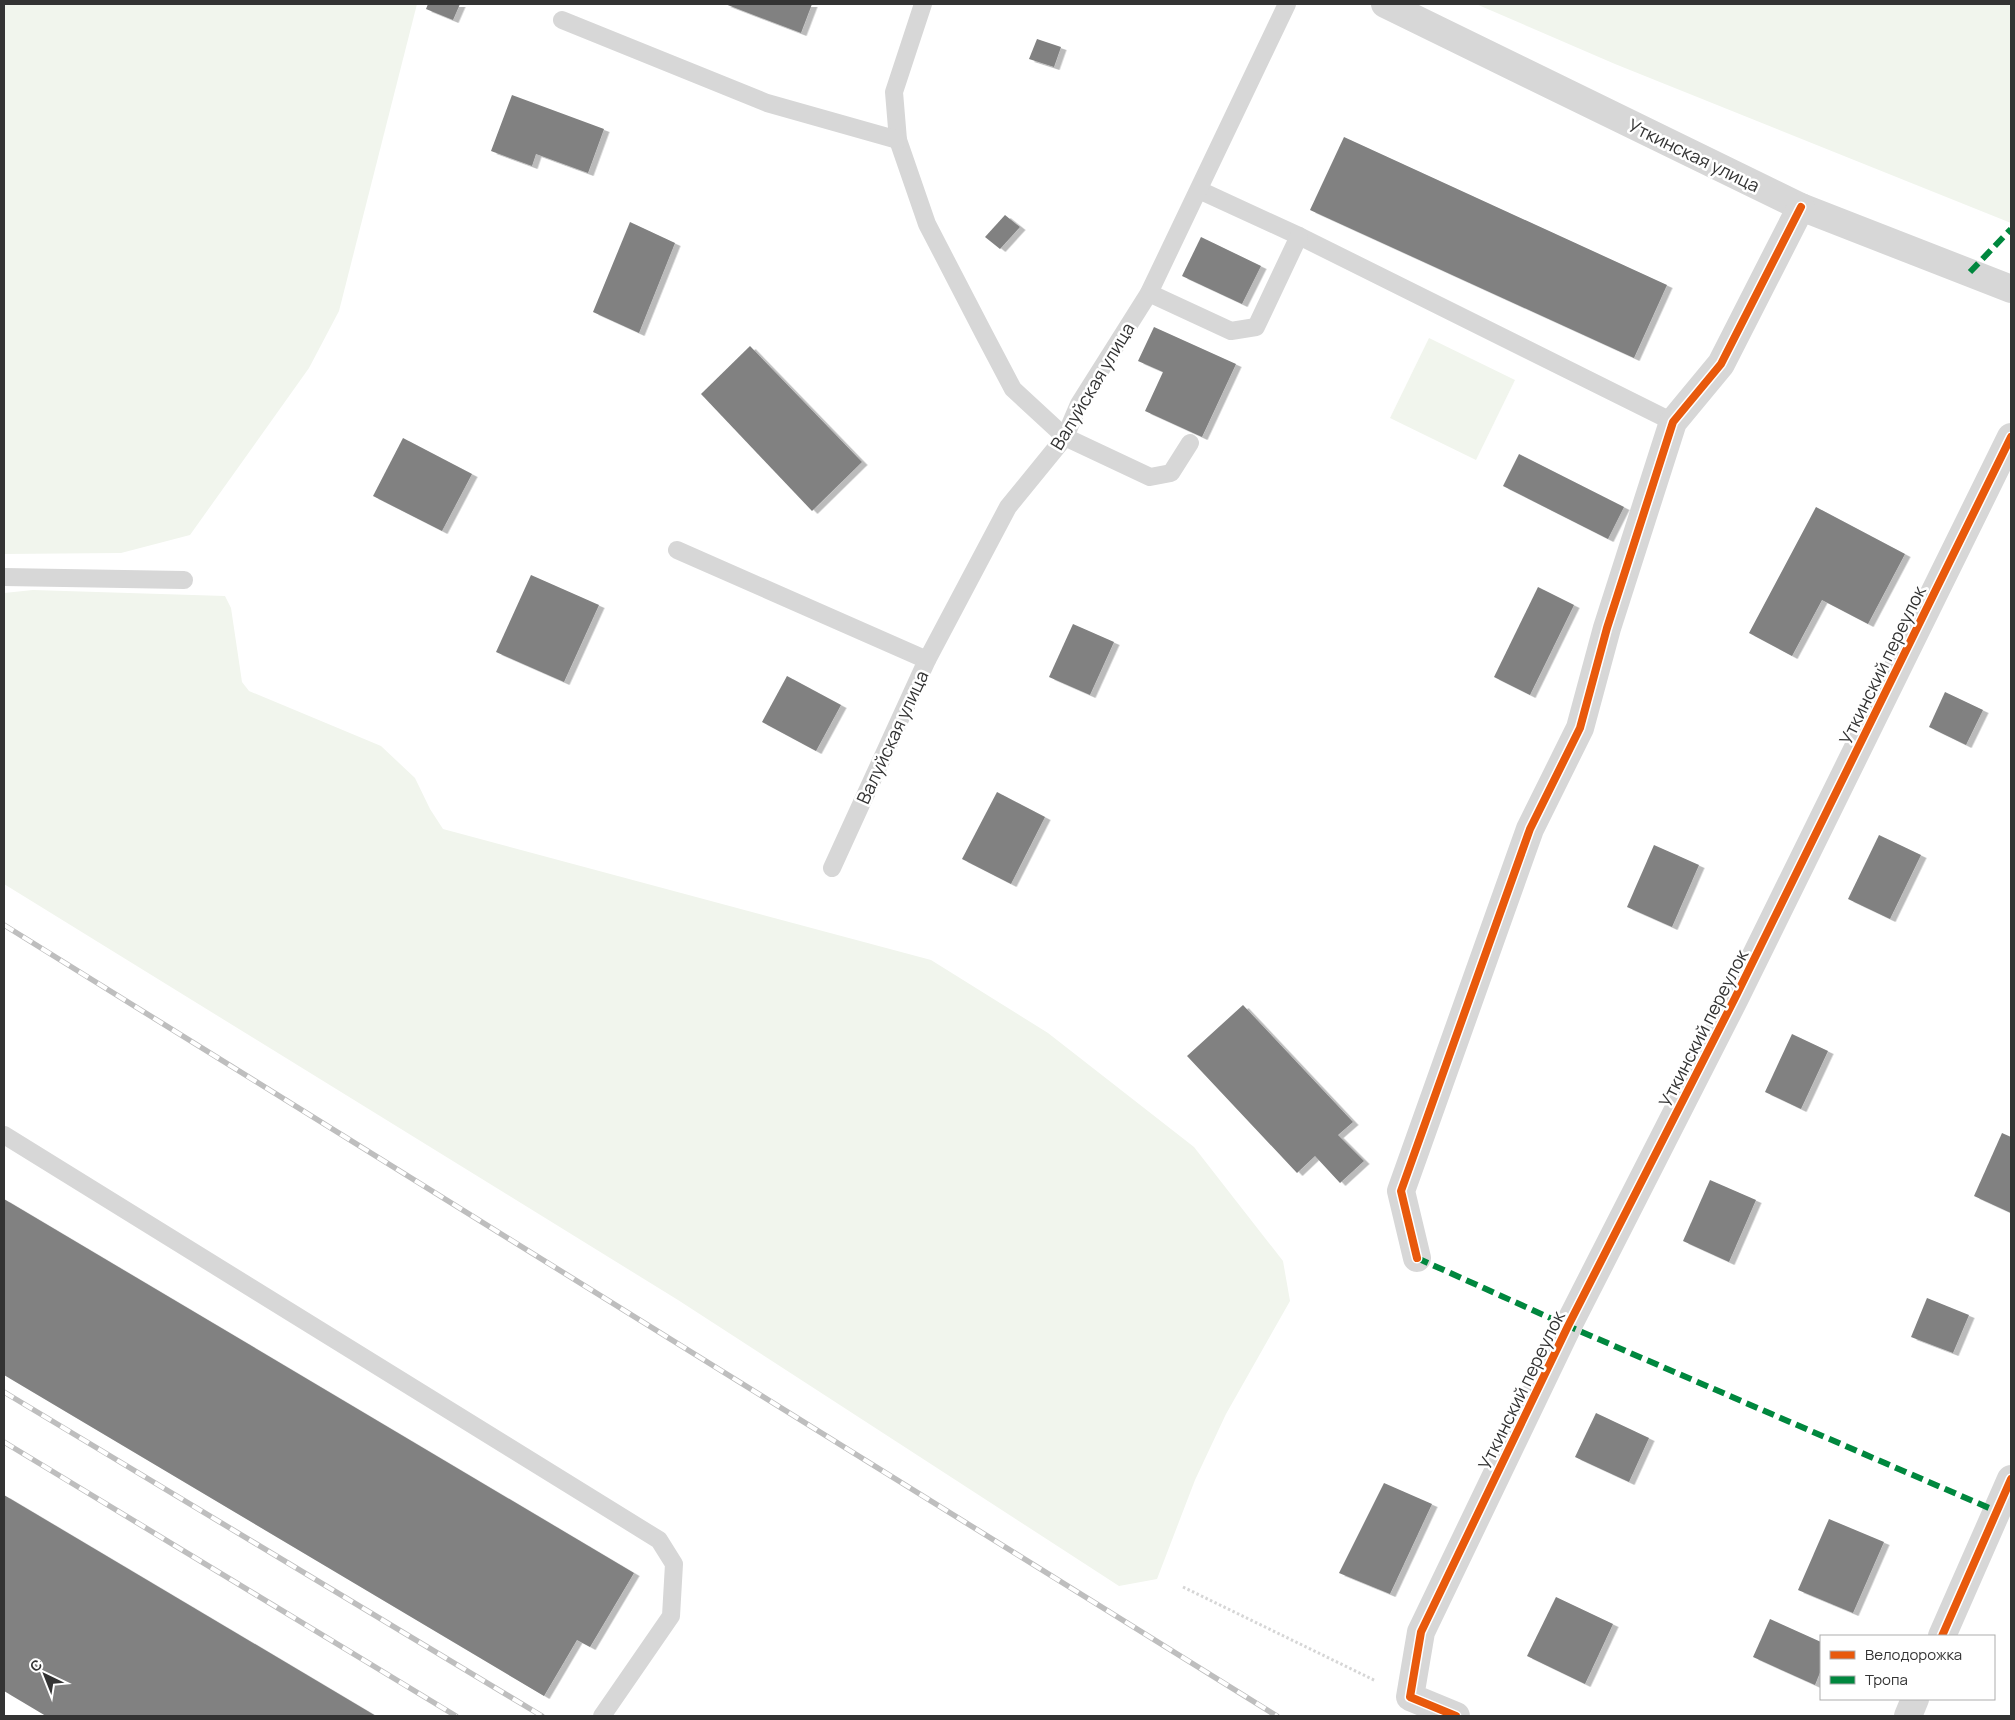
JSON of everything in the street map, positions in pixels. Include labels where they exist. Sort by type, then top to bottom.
[{"type":"street","name":"Уткинская улица","points":[[1385,4],[1801,207],[2011,289]]},
{"type":"street","points":[[1417,1258],[1401,1191],[1530,829],[1580,728],[1607,628],[1673,422],[1720,364],[1801,207]]},
{"type":"street","name":"Уткинский переулок","points":[[1410,1698],[1421,1632],[1568,1326],[1735,998],[2011,437]]},
{"type":"street","points":[[1942,1635],[2011,1479]]},
{"type":"street","points":[[1410,1698],[1456,1716]]},
{"type":"street","points":[[1908,1716],[1915,1700]]},
{"type":"lane","points":[[923,4],[894,92],[898,140],[927,224],[1013,389],[1065,437],[1150,476],[1171,473],[1190,443]]},
{"type":"lane","name":"Валуйская улица","points":[[832,868],[927,660],[1008,506],[1065,437],[1079,404],[1149,293],[1287,4]]},
{"type":"lane","points":[[562,20],[767,103],[898,140]]},
{"type":"lane","points":[[1199,190],[1299,236],[1673,422]]},
{"type":"lane","points":[[1149,293],[1231,331],[1256,327],[1299,236]]},
{"type":"lane","points":[[678,550],[927,660]]},
{"type":"lane","points":[[4,577],[184,580]]},
{"type":"lane","points":[[4,1135],[659,1540],[674,1564],[671,1616],[602,1716]]},
{"type":"path","points":[[1183,1587],[1410,1698]]},
{"type":"shaded area","points":[[4,4],[417,4],[339,311],[309,368],[190,535],[121,553],[4,554]]},
{"type":"shaded area","points":[[1476,4],[2011,4],[2011,223],[1615,64]]},
{"type":"shaded area","points":[[1429,338],[1515,380],[1476,460],[1390,418]]},
{"type":"shaded area","points":[[33,590],[225,596],[231,608],[242,682],[249,691],[381,746],[415,778],[430,809],[443,829],[931,960],[1048,1033],[1194,1147],[1283,1261],[1290,1301],[1226,1414],[1195,1480],[1157,1579],[1119,1586],[678,1300],[4,884],[4,593]]},
{"type":"building","points":[[428,4],[460,4],[453,20],[426,9]]},
{"type":"building","points":[[725,4],[812,4],[801,33]]},
{"type":"building","points":[[1037,39],[1061,47],[1054,67],[1029,59]]},
{"type":"building","points":[[512,95],[604,129],[588,173],[536,154],[532,166],[491,151]]},
{"type":"building","points":[[1344,137],[1667,285],[1634,358],[1310,210]]},
{"type":"building","points":[[1005,215],[1020,227],[1000,249],[985,237]]},
{"type":"building","points":[[630,222],[675,243],[639,333],[593,312]]},
{"type":"building","points":[[1201,237],[1261,266],[1242,304],[1182,276]]},
{"type":"building","points":[[1154,327],[1236,364],[1202,437],[1145,411],[1163,372],[1138,361]]},
{"type":"building","points":[[750,346],[862,462],[812,511],[701,394]]},
{"type":"building","points":[[403,438],[472,474],[442,531],[373,496]]},
{"type":"building","points":[[1519,454],[1624,507],[1608,539],[1503,486]]},
{"type":"building","points":[[1816,507],[1905,554],[1868,624],[1822,600],[1792,656],[1749,633]]},
{"type":"building","points":[[531,575],[599,605],[564,682],[496,652]]},
{"type":"building","points":[[1538,587],[1574,605],[1530,695],[1494,677]]},
{"type":"building","points":[[1073,624],[1114,642],[1090,695],[1049,677]]},
{"type":"building","points":[[787,676],[841,705],[816,751],[762,722]]},
{"type":"building","points":[[1945,692],[1983,710],[1966,745],[1929,727]]},
{"type":"building","points":[[997,792],[1045,817],[1011,884],[962,859]]},
{"type":"building","points":[[1879,835],[1921,855],[1890,919],[1848,899]]},
{"type":"building","points":[[1654,845],[1699,865],[1672,927],[1627,907]]},
{"type":"building","points":[[1243,1005],[1353,1122],[1338,1135],[1364,1161],[1340,1183],[1315,1156],[1297,1173],[1187,1056]]},
{"type":"building","points":[[1792,1034],[1828,1051],[1801,1109],[1765,1092]]},
{"type":"building","points":[[2002,1133],[2011,1137],[2011,1213],[1974,1196]]},
{"type":"building","points":[[1710,1180],[1756,1200],[1729,1262],[1683,1241]]},
{"type":"building","points":[[4,1199],[634,1573],[590,1647],[577,1640],[544,1696],[4,1375]]},
{"type":"building","points":[[1927,1298],[1969,1315],[1953,1353],[1911,1337]]},
{"type":"building","points":[[1596,1413],[1649,1438],[1629,1482],[1575,1457]]},
{"type":"building","points":[[1384,1483],[1432,1504],[1390,1594],[1339,1573]]},
{"type":"building","points":[[4,1495],[376,1716],[46,1716],[4,1691]]},
{"type":"building","points":[[1829,1519],[1884,1542],[1853,1613],[1798,1590]]},
{"type":"building","points":[[1556,1597],[1613,1624],[1585,1684],[1527,1656]]},
{"type":"building","points":[[1770,1619],[1820,1642],[1820,1672],[1815,1685],[1753,1657]]},
{"type":"railway","points":[[4,925],[1277,1716]]},
{"type":"railway","points":[[4,1392],[542,1716]]},
{"type":"railway","points":[[4,1442],[456,1716]]},
{"type":"marked path","points":[[1970,272],[2011,229]]},
{"type":"marked path","points":[[1417,1258],[1568,1326],[1996,1511]]},
{"type":"cycle path","points":[[1417,1258],[1401,1191],[1530,829],[1580,728],[1607,628],[1673,422],[1721,364],[1801,207]]},
{"type":"cycle path","points":[[1456,1716],[1410,1697],[1421,1632],[1568,1326],[1735,998],[2011,437]]},
{"type":"cycle path","points":[[1942,1635],[2011,1479]]}]
